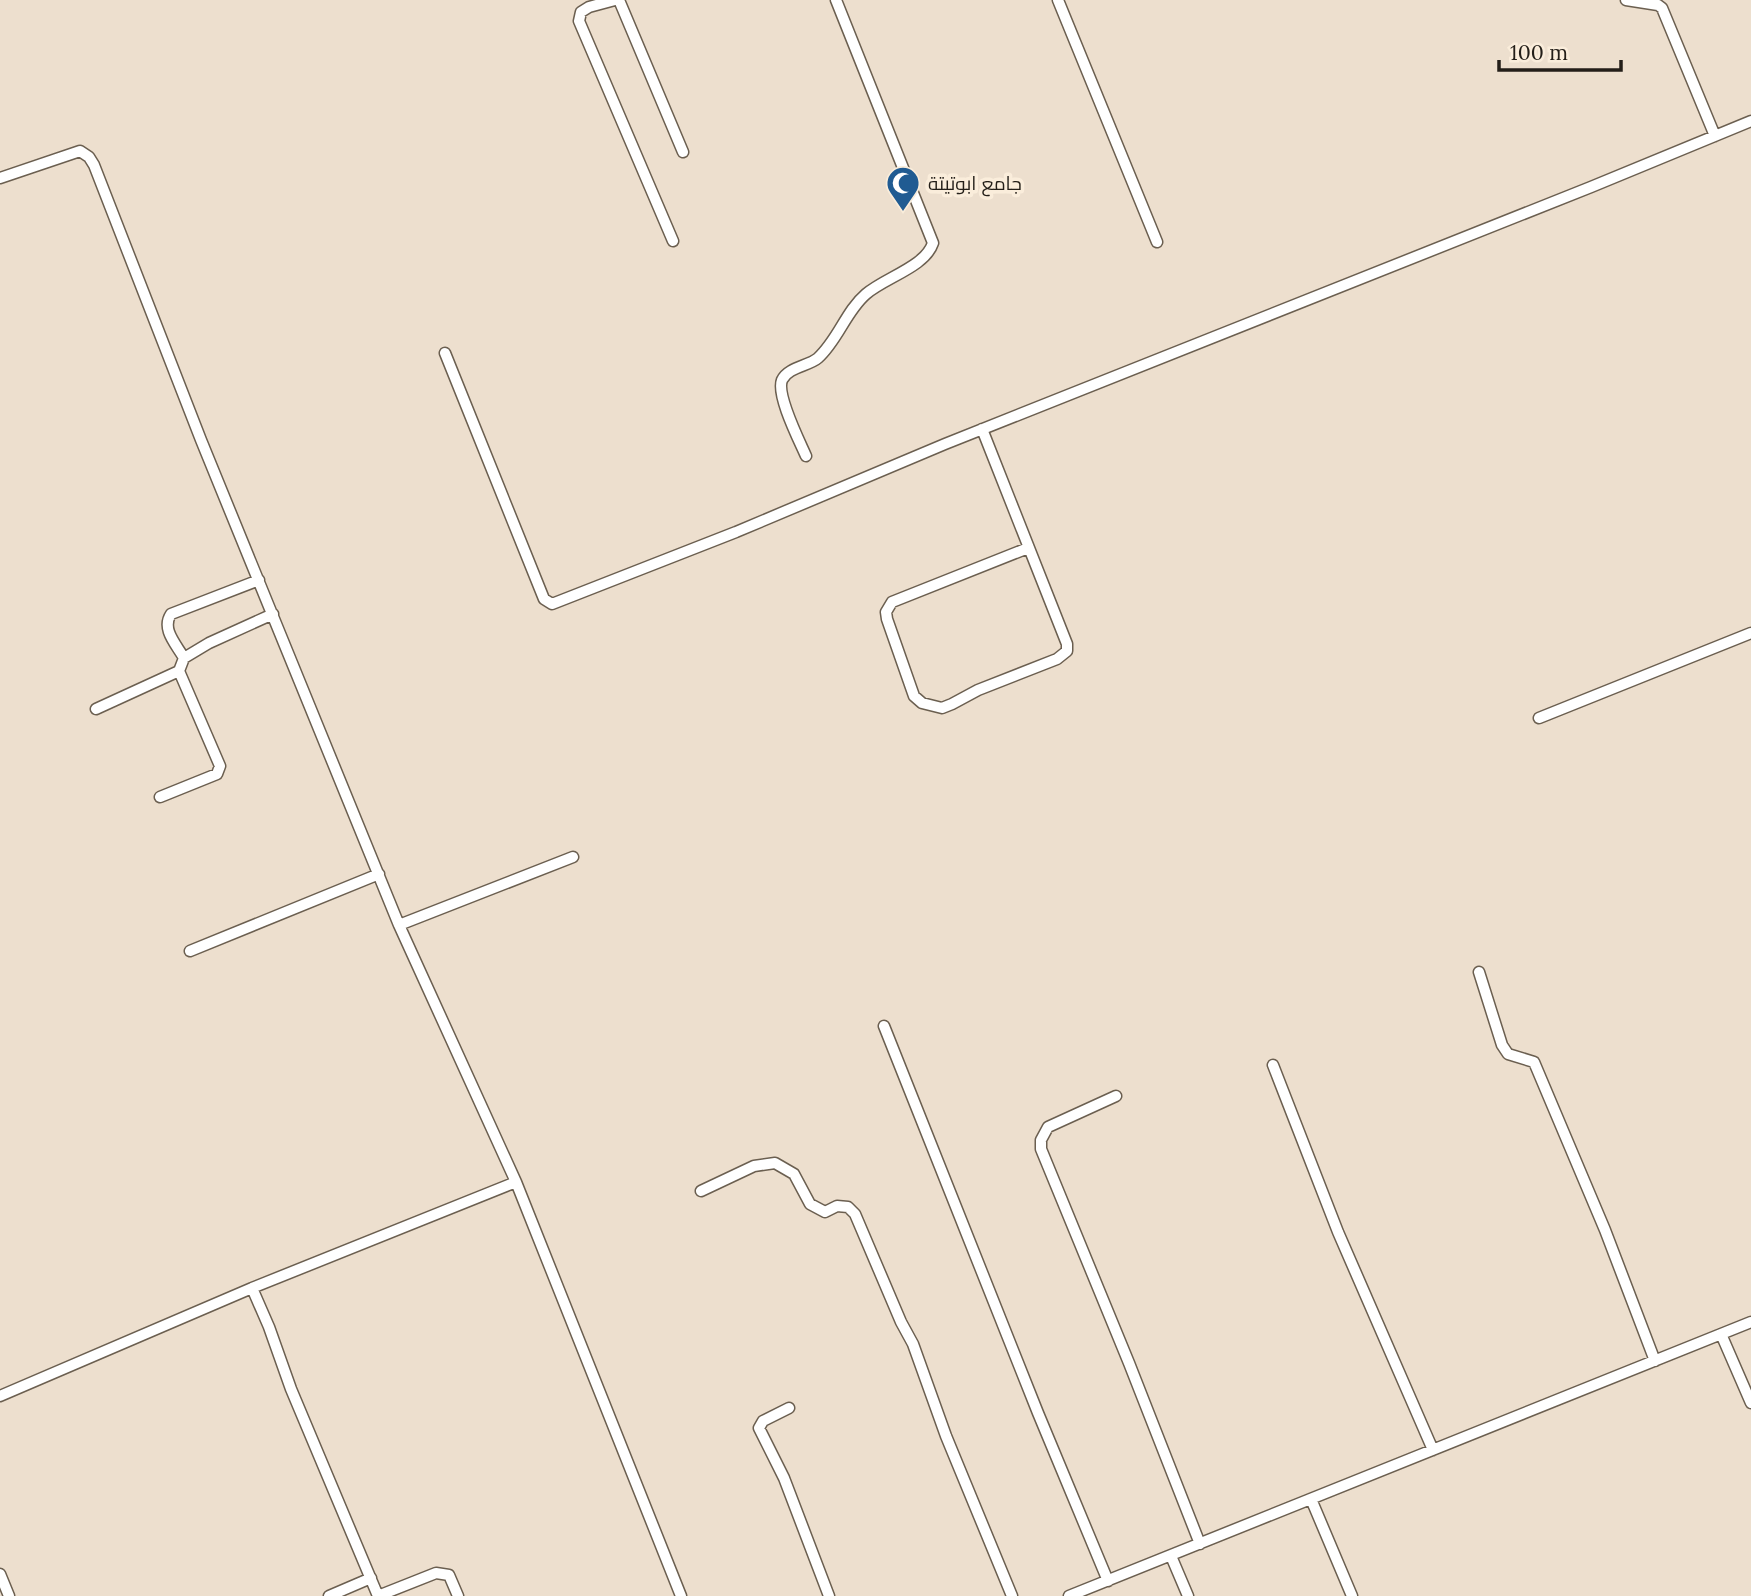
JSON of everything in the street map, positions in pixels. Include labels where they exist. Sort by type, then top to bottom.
[{"type":"street","points":[[673,241],[579,22],[581,12],[589,7],[617,0],[683,152]]},
{"type":"street","points":[[806,456],[782,397],[782,380],[788,373],[816,360],[828,348],[851,310],[866,294],[927,257],[933,243],[835,0]]},
{"type":"street","points":[[1058,0],[1157,242]]},
{"type":"street","points":[[1626,0],[1662,8],[1715,136]]},
{"type":"street","points":[[445,353],[544,599],[552,604],[1751,121]]},
{"type":"street","points":[[0,178],[80,151],[89,157],[399,925],[516,1182],[681,1596]]},
{"type":"street","points":[[982,429],[1067,644],[1067,652],[1057,659],[978,690],[942,708],[922,703],[914,696],[901,663],[887,619],[888,606],[892,602],[1028,548]]},
{"type":"street","points":[[184,658],[167,629],[171,614],[259,580]]},
{"type":"street","points":[[96,709],[179,671],[184,658],[209,643],[273,614]]},
{"type":"street","points":[[1539,718],[1751,633]]},
{"type":"street","points":[[160,797],[217,774],[220,766],[179,671]]},
{"type":"street","points":[[399,925],[573,857]]},
{"type":"street","points":[[190,951],[379,874]]},
{"type":"street","points":[[1479,972],[1502,1045],[1508,1054],[1534,1062],[1605,1230],[1654,1360]]},
{"type":"street","points":[[884,1026],[1033,1401],[1108,1581]]},
{"type":"street","points":[[1273,1065],[1338,1232],[1433,1450]]},
{"type":"street","points":[[1116,1096],[1048,1127],[1041,1140],[1041,1149],[1200,1544]]},
{"type":"street","points":[[701,1191],[754,1167],[775,1163],[794,1174],[810,1204],[825,1212],[836,1206],[848,1207],[855,1214],[913,1344],[946,1436],[1012,1596]]},
{"type":"street","points":[[0,1396],[252,1288],[516,1182]]},
{"type":"street","points":[[252,1288],[291,1389],[378,1596],[436,1573],[449,1575],[458,1596]]},
{"type":"street","points":[[1069,1596],[1751,1322]]},
{"type":"street","points":[[1721,1334],[1751,1403]]},
{"type":"street","points":[[789,1408],[758,1427],[784,1478],[829,1596]]},
{"type":"street","points":[[1311,1499],[1352,1596]]},
{"type":"street","points":[[1171,1556],[1188,1596]]},
{"type":"street","points":[[0,1575],[9,1596]]},
{"type":"street","points":[[329,1596],[371,1578]]},
{"type":"place","name":"جامع ابوتيتة","points":[[903,213]]}]
